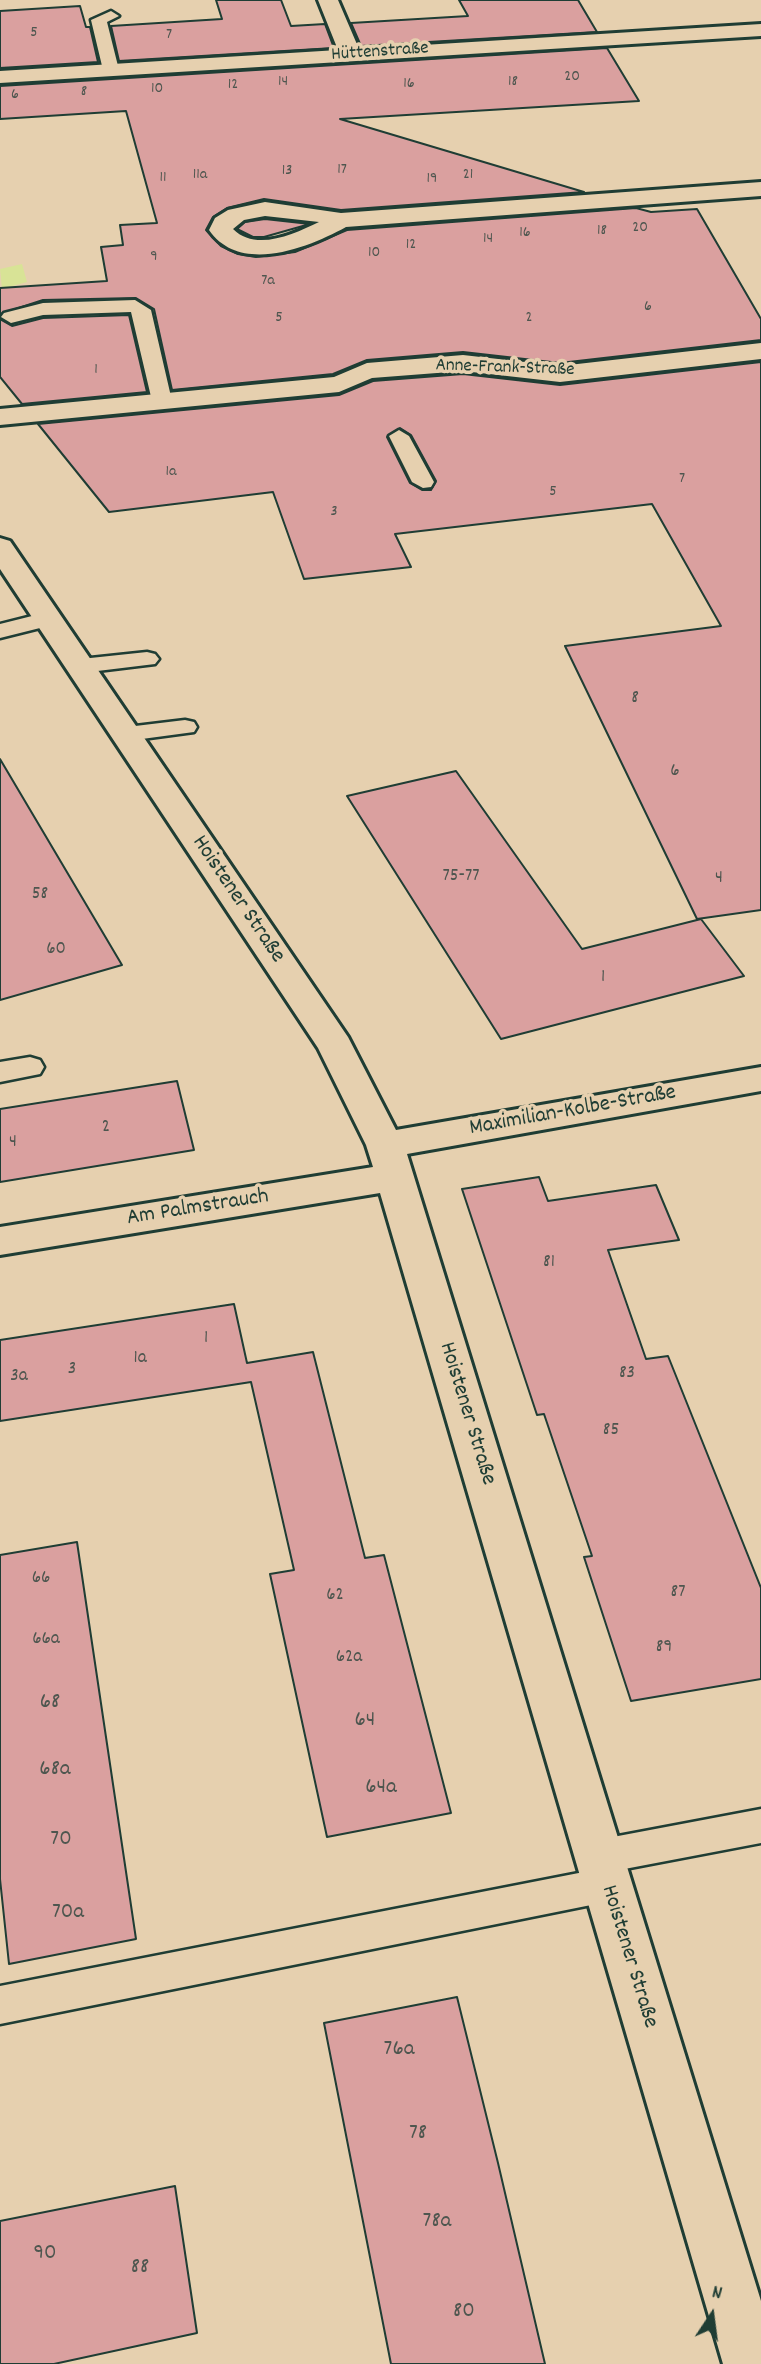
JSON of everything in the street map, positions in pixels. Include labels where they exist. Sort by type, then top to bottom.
[{"type":"street","points":[[328,0],[351,55]]},
{"type":"street","name":"Hüttenstraße","points":[[0,77],[761,30]]},
{"type":"street","points":[[341,220],[761,189]]},
{"type":"street","name":"Anne-Frank-Straße","points":[[0,417],[162,401],[341,389],[367,371],[463,363],[560,374],[761,351]]},
{"type":"street","name":"Hoistener Straße","points":[[0,547],[335,1046],[390,1161],[601,1871],[752,2364]]},
{"type":"street","name":"Maximilian-Kolbe-Straße","points":[[390,1161],[761,1079]]},
{"type":"street","name":"Am Palmstrauch","points":[[0,1241],[390,1161]]},
{"type":"lane","points":[[111,16],[99,20],[111,70]]},
{"type":"lane","points":[[11,317],[43,309],[122,304],[135,306],[141,310],[162,401]]},
{"type":"lane","points":[[399,436],[423,482]]},
{"type":"lane","points":[[0,631],[48,620]]},
{"type":"lane","points":[[81,666],[147,659]]},
{"type":"lane","points":[[127,734],[185,727]]},
{"type":"lane","points":[[0,1072],[30,1067]]},
{"type":"lane","points":[[0,2005],[601,1871],[761,1826]]},
{"type":"green space","points":[[22,264],[27,282],[2,289],[0,269]]},
{"type":"building","points":[[216,0],[281,0],[291,26],[325,24],[334,48],[119,61],[111,26],[222,19]]},
{"type":"building","points":[[459,0],[578,0],[597,32],[361,46],[351,23],[468,16]]},
{"type":"building","points":[[80,6],[86,27],[90,27],[98,62],[0,68],[0,11]]},
{"type":"building","points":[[607,48],[639,101],[340,119],[584,192],[341,210],[264,199],[227,208],[213,217],[206,230],[221,246],[238,254],[256,257],[295,252],[347,230],[636,208],[651,212],[697,209],[761,319],[761,340],[560,363],[463,352],[367,360],[333,374],[172,390],[154,309],[136,298],[43,300],[0,314],[0,288],[107,281],[101,247],[123,245],[120,225],[157,223],[126,111],[0,119],[0,86]]},
{"type":"building","points":[[265,219],[310,224],[264,237],[253,237],[237,229],[245,222]]},
{"type":"building","points":[[129,315],[147,392],[22,404],[0,377],[0,319],[12,326],[43,318]]},
{"type":"building","points":[[761,362],[761,910],[697,919],[565,646],[721,626],[652,504],[395,534],[411,567],[304,579],[273,492],[109,512],[38,424],[339,395],[373,381],[463,374],[560,385]],"holes":[[[400,428],[411,435],[436,481],[431,490],[422,490],[410,483],[387,437]]]},
{"type":"building","points":[[0,759],[122,965],[0,1000]]},
{"type":"building","points":[[456,771],[582,949],[701,919],[744,976],[501,1039],[347,796]]},
{"type":"building","points":[[177,1081],[194,1150],[0,1182],[0,1109]]},
{"type":"building","points":[[539,1177],[548,1201],[656,1185],[679,1240],[608,1250],[646,1359],[668,1356],[761,1588],[761,1679],[631,1701],[584,1557],[592,1556],[544,1414],[537,1415],[462,1189]]},
{"type":"building","points":[[234,1304],[247,1363],[313,1352],[365,1558],[384,1555],[451,1813],[327,1837],[270,1574],[294,1570],[251,1382],[0,1421],[0,1340]]},
{"type":"building","points":[[77,1542],[136,1939],[9,1964],[0,1879],[0,1555]]},
{"type":"building","points":[[457,1997],[545,2364],[391,2364],[324,2023]]},
{"type":"building","points":[[175,2186],[197,2333],[54,2364],[0,2364],[0,2221]]}]
